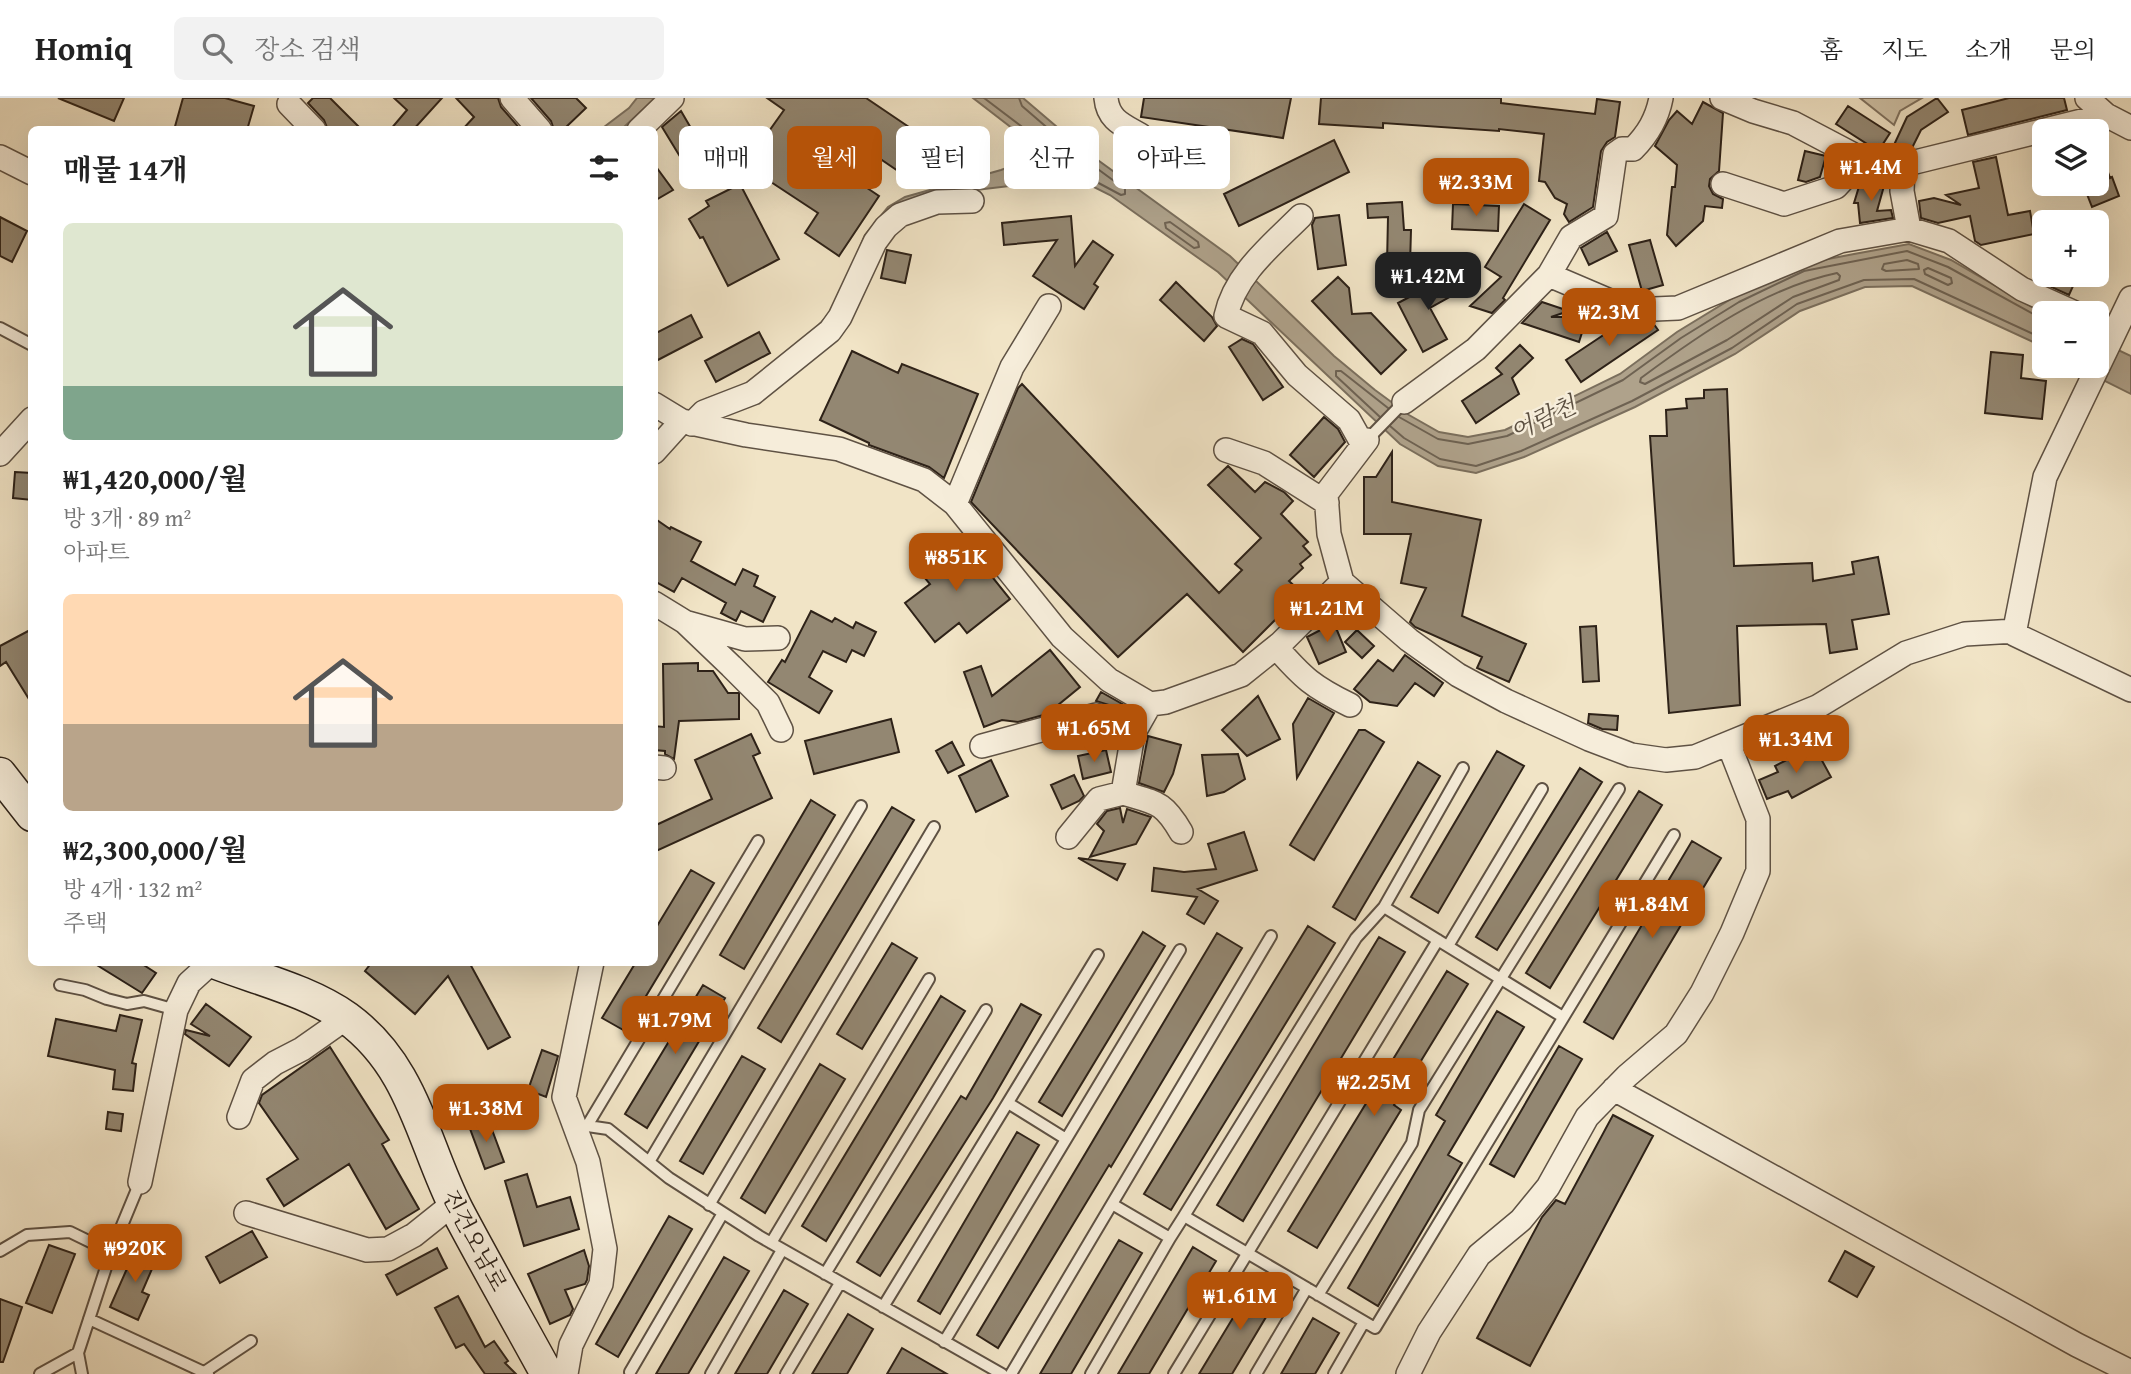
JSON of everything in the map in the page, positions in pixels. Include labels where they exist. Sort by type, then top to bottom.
[{"type":"main road","points":[[0,774],[28,810]]},
{"type":"main road","name":"진건오남로","points":[[224,966],[326,1005],[377,1044],[410,1094],[454,1203],[547,1374]]},
{"type":"street","points":[[512,98],[536,126]]},
{"type":"street","points":[[643,126],[672,98]]},
{"type":"street","points":[[1106,98],[1107,110],[1125,126]]},
{"type":"street","points":[[1404,402],[1476,349],[1549,275],[1571,237],[1606,216],[1615,154],[1622,149],[1633,149],[1642,140],[1657,116],[1661,98]]},
{"type":"street","points":[[1722,98],[1793,123],[1869,163],[1903,165],[2106,115]]},
{"type":"street","points":[[2087,98],[2106,115],[2131,128]]},
{"type":"street","points":[[289,104],[310,126]]},
{"type":"street","points":[[0,157],[28,171]]},
{"type":"street","points":[[1723,184],[1784,205],[1836,187],[1862,159]]},
{"type":"street","points":[[1903,165],[1902,191],[1909,229]]},
{"type":"street","points":[[658,448],[704,411],[753,393],[830,331],[840,317],[875,242],[886,227],[900,215],[937,202],[972,201]]},
{"type":"street","points":[[1301,216],[1253,263],[1228,302],[1226,316],[1262,333],[1297,375],[1349,420],[1365,443],[1326,494],[1329,534],[1342,582],[1409,640],[1458,675],[1506,701],[1589,739],[1631,755],[1667,760],[1695,757],[1817,708],[1906,653],[1965,634],[2015,631]]},
{"type":"street","points":[[1549,275],[1632,310],[1678,308],[1840,241],[1909,229],[1949,241],[2022,289],[2048,301]]},
{"type":"street","points":[[2109,323],[2131,298]]},
{"type":"street","points":[[955,504],[1012,366],[1049,306]]},
{"type":"street","points":[[2090,378],[2045,477],[2014,634],[2131,690]]},
{"type":"street","points":[[658,406],[687,423],[839,449],[924,480],[955,504],[1062,637],[1109,680],[1150,704],[1166,702],[1241,676],[1276,647],[1342,582]]},
{"type":"street","points":[[0,454],[28,423]]},
{"type":"street","points":[[1226,450],[1264,463],[1327,503]]},
{"type":"street","points":[[658,605],[685,622],[768,703],[780,730]]},
{"type":"street","points":[[685,622],[745,639],[778,638]]},
{"type":"street","points":[[1276,647],[1303,679],[1350,705]]},
{"type":"street","points":[[1123,793],[1133,734],[1150,704]]},
{"type":"street","points":[[982,746],[1096,715],[1133,734]]},
{"type":"street","points":[[1408,1374],[1429,1332],[1479,1255],[1521,1220],[1548,1187],[1587,1117],[1676,1034],[1702,993],[1732,933],[1758,871],[1758,819],[1728,745]]},
{"type":"street","points":[[1068,836],[1099,799],[1123,793],[1153,802],[1168,811],[1181,832]]},
{"type":"street","points":[[140,1181],[176,1010],[189,983],[208,966]]},
{"type":"street","points":[[566,1374],[571,1345],[601,1284],[605,1249],[581,1125],[564,1097],[591,966]]},
{"type":"street","points":[[239,1117],[253,1080],[346,1018]]},
{"type":"street","points":[[1614,1090],[2077,1345],[2131,1372]]},
{"type":"street","points":[[246,1213],[367,1250],[388,1250],[414,1235],[454,1203]]},
{"type":"lane","points":[[0,328],[28,343]]},
{"type":"lane","points":[[1365,443],[1404,402]]},
{"type":"lane","points":[[1091,1374],[1170,1238],[1356,938],[1384,907],[1464,768]]},
{"type":"lane","points":[[1174,1374],[1247,1253],[1542,789]]},
{"type":"lane","points":[[1318,1295],[1412,1143],[1419,1110],[1619,789]]},
{"type":"lane","points":[[649,1162],[860,806]]},
{"type":"lane","points":[[709,1205],[934,827]]},
{"type":"lane","points":[[1184,1216],[1376,1328],[1674,835]]},
{"type":"lane","points":[[758,841],[581,1125],[608,1129],[669,1178],[709,1205],[782,1250],[1002,1374]]},
{"type":"lane","points":[[1384,907],[1563,1017]]},
{"type":"lane","points":[[1011,1374],[1271,936]]},
{"type":"lane","points":[[944,1342],[1180,950]]},
{"type":"lane","points":[[883,1307],[1098,955]]},
{"type":"lane","points":[[771,1243],[929,979]]},
{"type":"lane","points":[[60,985],[127,1004],[144,1001],[176,1010]]},
{"type":"lane","points":[[825,1274],[986,1010]]},
{"type":"lane","points":[[1008,1103],[1066,1139]]},
{"type":"lane","points":[[82,1374],[78,1353],[111,1252],[140,1181]]},
{"type":"lane","points":[[1112,1203],[1170,1238]]},
{"type":"lane","points":[[630,1372],[723,1213]]},
{"type":"lane","points":[[0,1251],[27,1235],[70,1232],[111,1252]]},
{"type":"lane","points":[[711,1374],[782,1250]]},
{"type":"lane","points":[[786,1374],[840,1283]]},
{"type":"lane","points":[[1256,1374],[1307,1288]]},
{"type":"lane","points":[[89,1319],[207,1373],[251,1341]]},
{"type":"lane","points":[[1334,1374],[1364,1322]]},
{"type":"lane","points":[[40,1374],[78,1353]]},
{"type":"shaded area","points":[[1860,98],[1922,98],[1900,111],[1894,125]]},
{"type":"water","points":[[637,98],[655,98],[625,126],[605,126],[629,108]]},
{"type":"water","points":[[973,98],[1023,98],[1056,126],[1009,126]]},
{"type":"water","name":"어람천","points":[[1099,161],[1113,171],[1113,189],[1138,189],[1230,256],[1334,356],[1375,390],[1409,415],[1439,432],[1468,437],[1505,430],[1620,374],[1677,332],[1736,296],[1802,264],[1909,244],[1951,260],[2032,307],[2032,341],[1912,286],[1865,287],[1800,311],[1735,354],[1635,407],[1524,457],[1476,473],[1438,466],[1400,444],[1218,272],[1098,189]]},
{"type":"water","points":[[1004,169],[1004,187],[990,188],[990,173]]},
{"type":"water","points":[[933,189],[984,189],[908,204],[837,311],[765,381],[695,406],[746,384],[817,327],[828,315],[840,294],[865,235],[888,207],[905,197]]},
{"type":"water","points":[[2109,346],[2131,356],[2131,394],[2099,378],[2109,378]]},
{"type":"building","points":[[58,98],[124,98],[114,121]]},
{"type":"building","points":[[183,98],[225,98],[254,106],[248,126],[175,126]]},
{"type":"building","points":[[313,98],[330,98],[358,126],[326,126],[308,103]]},
{"type":"building","points":[[394,98],[442,98],[417,126],[393,126],[407,110]]},
{"type":"building","points":[[456,98],[498,98],[501,107],[518,126],[466,126],[474,117]]},
{"type":"building","points":[[531,98],[576,98],[586,108],[567,126],[553,126]]},
{"type":"building","points":[[767,98],[866,98],[907,126],[896,126],[896,170],[882,160],[882,126],[787,126],[787,189],[869,189],[879,196],[839,256],[805,233],[818,213],[773,183],[773,126],[784,110]]},
{"type":"building","points":[[1144,98],[1291,98],[1283,138],[1230,130],[1230,126],[1202,126],[1141,117]]},
{"type":"building","points":[[1321,98],[1501,98],[1501,103],[1595,114],[1597,99],[1620,102],[1615,137],[1607,142],[1601,151],[1593,207],[1569,222],[1564,214],[1567,204],[1555,198],[1545,182],[1539,181],[1544,134],[1383,123],[1383,128],[1319,124]]},
{"type":"building","points":[[1937,98],[1948,112],[1921,130],[1912,148],[1901,151],[1893,147],[1907,117]]},
{"type":"building","points":[[2009,98],[2064,98],[2067,110],[1968,135],[1962,110]]},
{"type":"building","points":[[1703,102],[1723,113],[1719,171],[1710,179],[1709,186],[1713,194],[1723,199],[1722,208],[1705,206],[1703,221],[1676,246],[1667,235],[1677,165],[1655,146],[1677,111],[1692,124]]},
{"type":"building","points":[[1848,106],[1890,133],[1879,150],[1836,124]]},
{"type":"building","points":[[681,111],[690,126],[679,126],[679,155],[662,127]]},
{"type":"building","points":[[1334,140],[1349,172],[1239,226],[1224,194]]},
{"type":"building","points":[[1805,151],[1826,156],[1820,177],[1806,182],[1798,180]]},
{"type":"building","points":[[1996,157],[2008,215],[2030,211],[2032,234],[1981,245],[1975,241],[1970,216],[1938,223],[1921,218],[1919,201],[1934,198],[1961,205],[1946,195],[1979,188],[1973,162]]},
{"type":"building","points":[[658,169],[673,190],[658,199]]},
{"type":"building","points":[[2109,175],[2119,196],[2092,207],[2088,196],[2109,196]]},
{"type":"building","points":[[1861,180],[1884,186],[1877,211],[1891,210],[1893,218],[1860,223],[1858,203],[1854,203]]},
{"type":"building","points":[[730,189],[743,189],[779,259],[728,286],[703,237],[700,238],[689,219],[709,206],[706,201]]},
{"type":"building","points":[[1402,202],[1404,230],[1411,230],[1410,265],[1387,264],[1388,217],[1368,218],[1367,204]]},
{"type":"building","points":[[1453,204],[1499,206],[1498,231],[1452,229]]},
{"type":"building","points":[[1524,204],[1550,220],[1503,298],[1505,300],[1492,313],[1470,306],[1501,277],[1485,267]]},
{"type":"building","points":[[1339,215],[1346,265],[1318,269],[1312,225],[1315,218]]},
{"type":"building","points":[[1071,216],[1075,266],[1093,241],[1113,255],[1094,284],[1098,287],[1084,309],[1033,276],[1057,240],[1004,245],[1002,223]]},
{"type":"building","points":[[0,217],[27,231],[12,262],[0,256]]},
{"type":"building","points":[[1607,232],[1617,251],[1589,265],[1581,248]]},
{"type":"building","points":[[1650,240],[1663,285],[1642,291],[1629,245]]},
{"type":"building","points":[[887,250],[911,255],[905,283],[881,278]]},
{"type":"building","points":[[1453,274],[1462,290],[1430,308],[1447,339],[1423,352],[1398,303]]},
{"type":"building","points":[[1338,277],[1349,288],[1352,314],[1371,313],[1406,350],[1381,374],[1312,301]]},
{"type":"building","points":[[1176,282],[1212,317],[1217,326],[1204,341],[1160,300]]},
{"type":"building","points":[[2051,287],[2073,287],[2069,295]]},
{"type":"building","points":[[1542,302],[1569,311],[1551,317],[1587,317],[1579,342],[1522,323]]},
{"type":"building","points":[[691,315],[702,337],[658,360],[658,332]]},
{"type":"building","points":[[1623,322],[1653,323],[1658,330],[1581,382],[1566,360]]},
{"type":"building","points":[[759,332],[770,353],[716,382],[705,361]]},
{"type":"building","points":[[1242,339],[1253,344],[1283,387],[1263,400],[1229,347]]},
{"type":"building","points":[[1520,345],[1533,358],[1512,378],[1519,394],[1476,423],[1462,401],[1502,374],[1496,368]]},
{"type":"building","points":[[852,351],[898,373],[902,364],[978,394],[944,478],[929,467],[869,445],[820,420]]},
{"type":"building","points":[[1991,352],[2023,355],[2021,378],[2046,381],[2042,419],[1985,413]]},
{"type":"building","points":[[1022,384],[1219,593],[1242,570],[1235,564],[1261,538],[1208,485],[1228,466],[1255,492],[1265,482],[1284,492],[1293,501],[1281,514],[1308,542],[1303,546],[1311,555],[1300,564],[1303,568],[1289,581],[1302,593],[1243,652],[1187,594],[1118,657],[971,502]]},
{"type":"building","points":[[1727,389],[1734,566],[1812,563],[1813,581],[1854,574],[1852,562],[1878,557],[1889,614],[1852,620],[1857,649],[1830,653],[1826,624],[1737,626],[1740,705],[1669,713],[1650,436],[1667,436],[1666,410],[1687,408],[1686,399],[1704,398],[1704,390]]},
{"type":"building","points":[[1324,417],[1338,429],[1345,442],[1314,477],[1290,455]]},
{"type":"building","points":[[1392,452],[1392,502],[1481,520],[1462,616],[1526,644],[1509,682],[1477,668],[1482,657],[1415,627],[1410,622],[1426,588],[1401,583],[1411,534],[1364,534],[1364,477],[1376,477]]},
{"type":"building","points":[[15,472],[28,473],[28,500],[13,498]]},
{"type":"building","points":[[658,521],[701,542],[691,561],[735,585],[743,569],[758,576],[754,586],[775,597],[763,622],[741,611],[736,621],[721,613],[726,603],[682,578],[674,592],[658,583]]},
{"type":"building","points":[[961,538],[1010,599],[967,633],[959,623],[935,642],[905,603],[930,584],[919,571]]},
{"type":"building","points":[[811,611],[832,622],[835,618],[853,628],[856,622],[876,632],[864,656],[852,650],[846,662],[823,651],[809,677],[832,691],[819,713],[768,682],[782,660],[785,662]]},
{"type":"building","points":[[1334,623],[1346,652],[1319,664],[1307,637]]},
{"type":"building","points":[[1596,626],[1599,681],[1583,682],[1580,627]]},
{"type":"building","points":[[1357,630],[1374,646],[1362,658],[1345,642]]},
{"type":"building","points":[[28,631],[28,698],[6,662],[0,666],[0,646]]},
{"type":"building","points":[[1050,650],[1080,687],[1047,714],[1018,722],[1002,720],[984,727],[964,672],[981,666],[992,696]]},
{"type":"building","points":[[1405,655],[1443,683],[1434,696],[1415,683],[1397,706],[1370,702],[1354,689],[1378,660],[1393,671]]},
{"type":"building","points":[[698,663],[698,671],[713,671],[728,693],[739,693],[739,719],[679,721],[674,759],[665,754],[665,751],[658,750],[658,726],[664,727],[663,664]]},
{"type":"building","points":[[1101,692],[1131,709],[1128,715],[1115,707],[1096,701]]},
{"type":"building","points":[[1258,696],[1280,739],[1247,756],[1222,730]]},
{"type":"building","points":[[1308,698],[1334,713],[1297,778],[1293,724]]},
{"type":"building","points":[[1589,714],[1618,716],[1617,730],[1602,729],[1588,723]]},
{"type":"building","points":[[891,719],[899,752],[814,774],[805,741]]},
{"type":"building","points":[[1359,730],[1365,730],[1384,742],[1314,860],[1290,845]]},
{"type":"building","points":[[751,734],[760,753],[753,756],[772,798],[658,850],[658,824],[712,799],[695,760]]},
{"type":"building","points":[[1148,736],[1181,745],[1173,774],[1164,792],[1139,783]]},
{"type":"building","points":[[952,742],[964,765],[948,773],[936,751]]},
{"type":"building","points":[[1814,746],[1831,777],[1792,798],[1788,791],[1767,799],[1759,780],[1778,772],[1775,766]]},
{"type":"building","points":[[1106,750],[1111,772],[1083,779],[1078,756]]},
{"type":"building","points":[[1497,751],[1524,766],[1438,913],[1411,897]]},
{"type":"building","points":[[1238,754],[1245,779],[1224,792],[1207,796],[1202,755]]},
{"type":"building","points":[[991,760],[1008,796],[976,812],[959,776]]},
{"type":"building","points":[[1418,762],[1440,776],[1355,920],[1333,907]]},
{"type":"building","points":[[1580,768],[1602,782],[1497,950],[1476,937]]},
{"type":"building","points":[[1074,775],[1084,796],[1062,809],[1051,785]]},
{"type":"building","points":[[1639,791],[1662,805],[1550,988],[1526,973]]},
{"type":"building","points":[[811,800],[835,815],[744,969],[720,955]]},
{"type":"building","points":[[892,807],[914,820],[781,1042],[758,1028]]},
{"type":"building","points":[[1120,808],[1123,823],[1127,809],[1151,817],[1136,844],[1090,857],[1104,831],[1097,824],[1107,811]]},
{"type":"building","points":[[1244,832],[1257,870],[1198,889],[1218,901],[1204,924],[1187,914],[1197,897],[1152,891],[1154,868],[1184,872],[1216,869],[1208,844]]},
{"type":"building","points":[[1692,841],[1721,858],[1613,1039],[1584,1022]]},
{"type":"building","points":[[1078,858],[1125,864],[1117,880]]},
{"type":"building","points":[[691,870],[714,883],[625,1031],[602,1018],[634,966],[658,966],[658,924]]},
{"type":"building","points":[[1308,926],[1335,943],[1171,1210],[1144,1194]]},
{"type":"building","points":[[1143,932],[1165,946],[1062,1116],[1039,1102]]},
{"type":"building","points":[[1217,933],[1242,948],[1111,1167],[1109,1165],[998,1348],[977,1335]]},
{"type":"building","points":[[1379,937],[1405,952],[1243,1221],[1217,1205]]},
{"type":"building","points":[[892,943],[917,958],[862,1049],[837,1034]]},
{"type":"building","points":[[98,966],[145,966],[156,973],[142,993]]},
{"type":"building","points":[[369,966],[471,966],[510,1037],[488,1049],[448,976],[415,1014],[365,971]]},
{"type":"building","points":[[1447,971],[1468,984],[1394,1105],[1401,1110],[1317,1248],[1288,1231]]},
{"type":"building","points":[[703,985],[725,998],[647,1128],[625,1114]]},
{"type":"building","points":[[941,996],[965,1011],[826,1241],[802,1226]]},
{"type":"building","points":[[206,1004],[251,1037],[229,1066],[185,1034],[186,1030],[210,1036],[191,1024]]},
{"type":"building","points":[[1021,1004],[1041,1015],[993,1098],[880,1276],[857,1262],[961,1096],[966,1099]]},
{"type":"building","points":[[1497,1011],[1524,1027],[1448,1155],[1462,1163],[1378,1306],[1348,1288],[1445,1121],[1436,1115]]},
{"type":"building","points":[[120,1015],[142,1020],[132,1063],[136,1064],[133,1091],[113,1089],[115,1070],[48,1056],[56,1019],[116,1031]]},
{"type":"building","points":[[1559,1046],[1582,1059],[1514,1177],[1490,1164]]},
{"type":"building","points":[[330,1047],[389,1140],[382,1144],[419,1209],[386,1229],[349,1164],[284,1206],[267,1179],[298,1159],[259,1103],[262,1095]]},
{"type":"building","points":[[542,1050],[558,1056],[546,1097],[528,1090]]},
{"type":"building","points":[[742,1056],[765,1069],[703,1174],[680,1161]]},
{"type":"building","points":[[820,1064],[845,1079],[765,1213],[741,1198]]},
{"type":"building","points":[[108,1112],[123,1114],[121,1131],[106,1129]]},
{"type":"building","points":[[1613,1115],[1653,1136],[1530,1366],[1477,1338],[1542,1217],[1556,1200],[1565,1204]]},
{"type":"building","points":[[488,1119],[504,1162],[485,1169],[469,1126]]},
{"type":"building","points":[[1017,1132],[1039,1145],[940,1314],[918,1301]]},
{"type":"building","points":[[527,1174],[537,1207],[570,1197],[579,1229],[524,1246],[505,1181]]},
{"type":"building","points":[[669,1216],[692,1229],[618,1357],[596,1344]]},
{"type":"building","points":[[252,1231],[267,1257],[220,1283],[206,1257]]},
{"type":"building","points":[[1119,1240],[1142,1253],[1071,1374],[1040,1374]]},
{"type":"building","points":[[49,1245],[75,1254],[52,1313],[26,1303]]},
{"type":"building","points":[[137,1246],[158,1255],[142,1292],[149,1295],[138,1320],[110,1307]]},
{"type":"building","points":[[1193,1247],[1216,1261],[1149,1374],[1118,1374]]},
{"type":"building","points":[[437,1248],[447,1268],[397,1295],[386,1275]]},
{"type":"building","points":[[584,1250],[589,1266],[587,1280],[585,1284],[565,1290],[573,1309],[570,1315],[550,1324],[528,1274]]},
{"type":"building","points":[[1845,1251],[1874,1267],[1857,1297],[1829,1281]]},
{"type":"building","points":[[724,1257],[749,1271],[688,1374],[656,1374]]},
{"type":"building","points":[[1254,1283],[1278,1297],[1232,1374],[1199,1374]]},
{"type":"building","points":[[784,1290],[808,1304],[767,1374],[735,1374]]},
{"type":"building","points":[[458,1296],[485,1347],[494,1341],[508,1361],[505,1363],[516,1374],[485,1374],[464,1344],[456,1348],[435,1308]]},
{"type":"building","points":[[0,1299],[22,1307],[3,1362],[0,1362]]},
{"type":"building","points":[[848,1314],[873,1329],[847,1374],[812,1374]]},
{"type":"building","points":[[1313,1318],[1339,1333],[1315,1374],[1281,1374]]},
{"type":"building","points":[[902,1348],[947,1374],[887,1374]]}]
